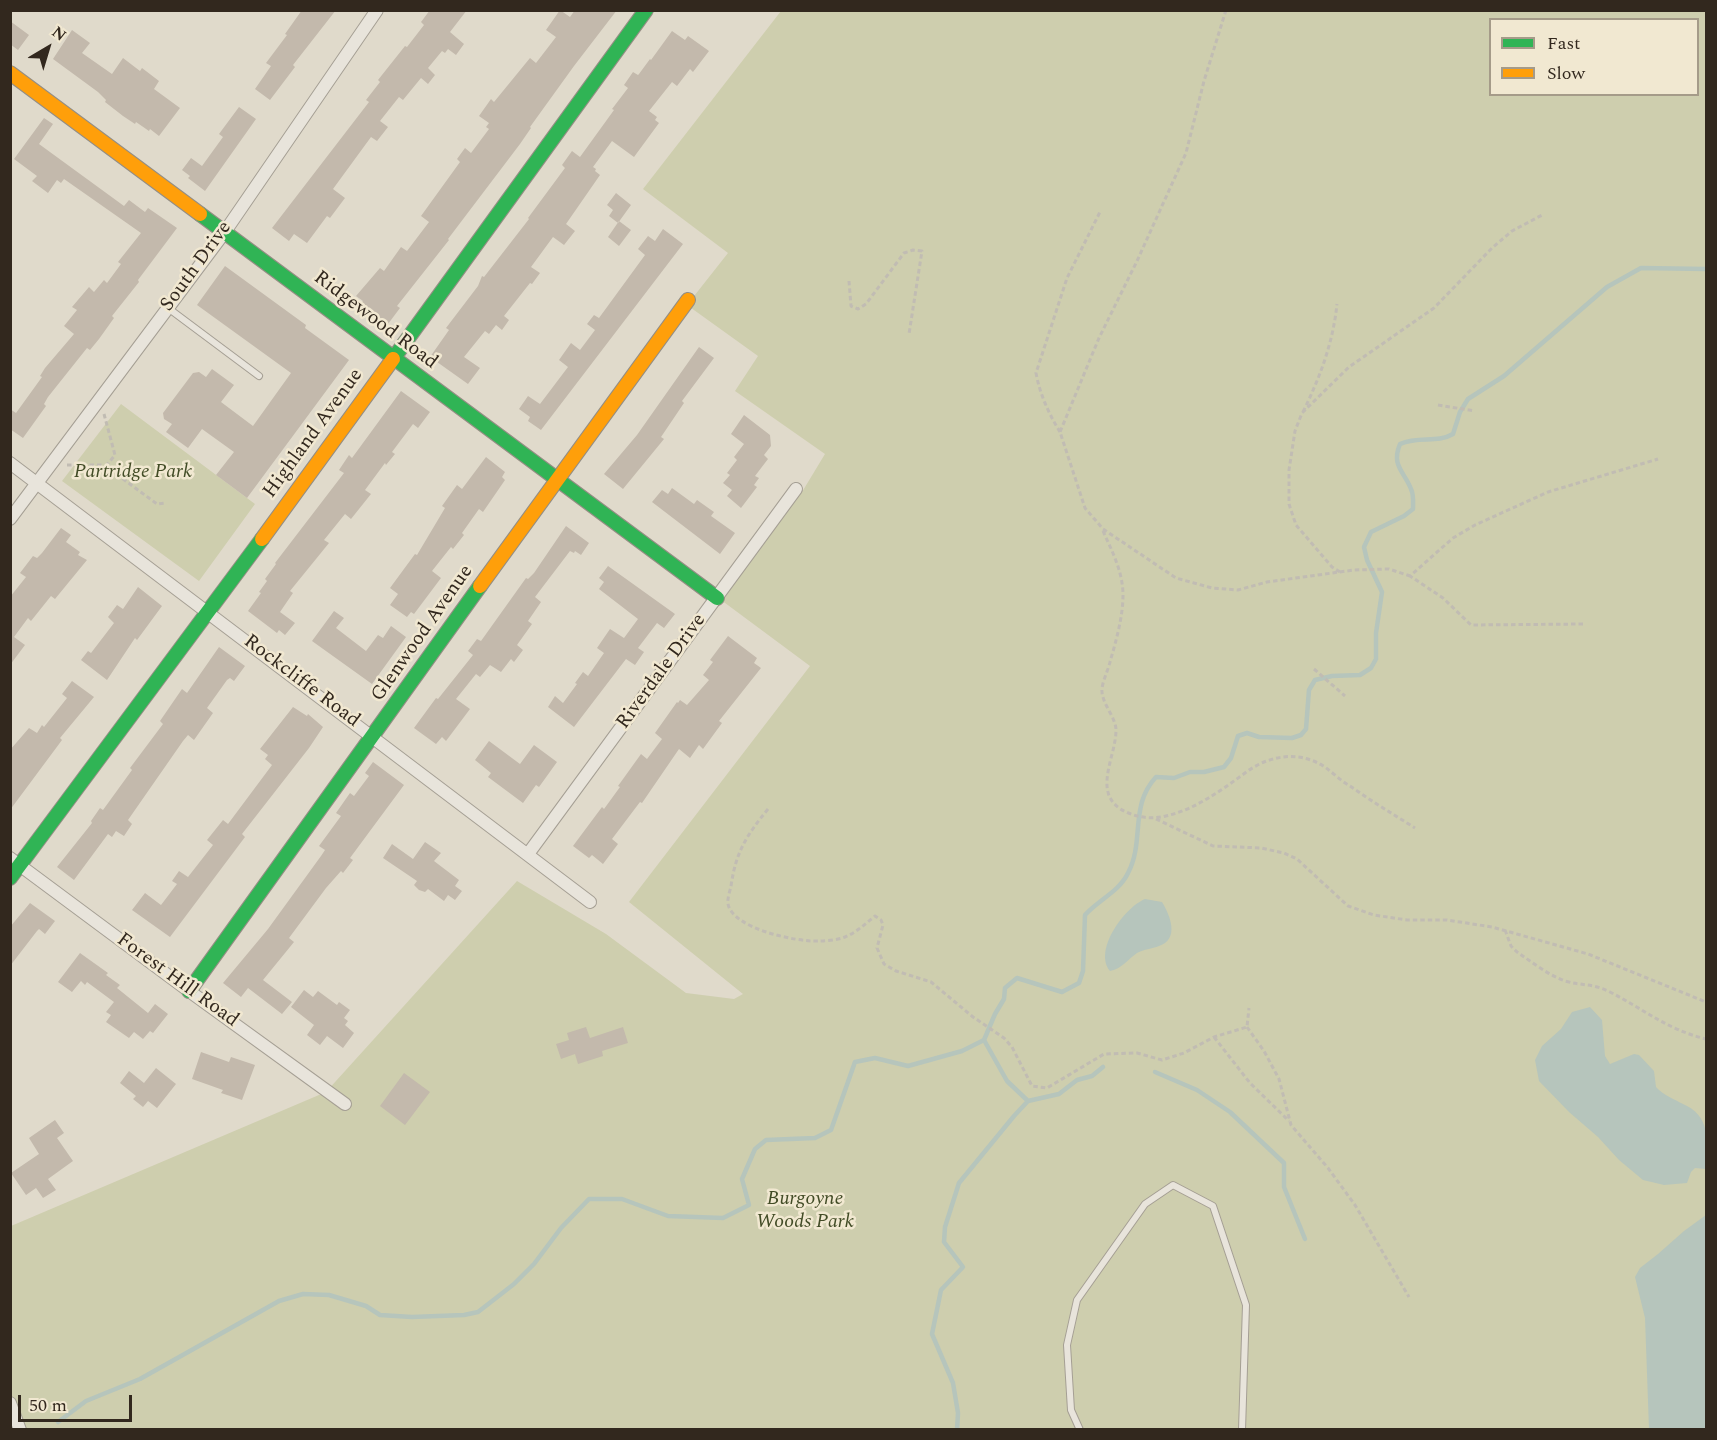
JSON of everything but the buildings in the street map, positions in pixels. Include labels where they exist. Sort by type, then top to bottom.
[{"type":"street","name":"South Drive","points":[[10,519],[224,233],[377,10]]},
{"type":"street","name":"Highland Avenue","points":[[10,878],[16,862],[209,612],[646,10]]},
{"type":"street","name":"Ridgewood Road","points":[[10,73],[717,598]]},
{"type":"street","name":"Glenwood Avenue","points":[[189,991],[688,300]]},
{"type":"street","name":"Rockcliffe Road","points":[[10,463],[590,902]]},
{"type":"street","name":"Riverdale Drive","points":[[528,854],[796,489]]},
{"type":"street","name":"Forest Hill Road","points":[[16,862],[345,1104]]},
{"type":"street","points":[[10,1403],[20,1430]]},
{"type":"lane","points":[[168,308],[259,376]]},
{"type":"lane","points":[[1080,1430],[1071,1410],[1067,1345],[1077,1300],[1145,1204],[1173,1185],[1213,1206],[1246,1305],[1242,1430]]},
{"type":"path","points":[[1060,432],[1099,338],[1186,153],[1204,81],[1226,10]]},
{"type":"path","points":[[1100,212],[1067,278],[1036,373],[1039,388],[1051,418],[1060,432],[1085,508],[1103,529],[1176,578],[1212,588],[1238,590],[1267,582],[1354,570],[1389,569],[1410,576],[1443,598],[1471,625],[1583,624]]},
{"type":"path","points":[[1302,413],[1349,367],[1434,308],[1492,248],[1512,231],[1544,214]]},
{"type":"path","points":[[849,281],[851,306],[858,309],[866,304],[904,253],[913,250],[922,251],[909,334]]},
{"type":"path","points":[[1337,304],[1328,355],[1320,378],[1295,431],[1288,470],[1289,504],[1296,525],[1332,567],[1342,573]]},
{"type":"path","points":[[100,398],[115,455],[106,467]]},
{"type":"path","points":[[1438,405],[1475,411]]},
{"type":"path","points":[[1410,576],[1453,538],[1475,525],[1548,492],[1658,459]]},
{"type":"path","points":[[50,465],[104,465],[157,504],[165,503]]},
{"type":"path","points":[[1103,529],[1119,570],[1123,595],[1116,643],[1102,692],[1116,729],[1108,764],[1107,787],[1112,800],[1121,810],[1133,816],[1153,819],[1213,846],[1260,848],[1284,853],[1296,859],[1348,906],[1374,915],[1407,920],[1469,922],[1505,930],[1588,954],[1707,1002]]},
{"type":"path","points":[[1314,669],[1345,696]]},
{"type":"path","points":[[1153,819],[1170,816],[1190,808],[1210,798],[1252,768],[1268,760],[1287,756],[1309,759],[1324,767],[1343,782],[1415,828]]},
{"type":"path","points":[[768,809],[740,848],[728,904],[734,914],[749,926],[771,934],[817,942],[844,937],[862,928],[875,916],[881,920],[883,925],[877,948],[884,964],[896,971],[931,982],[973,1017],[1004,1038],[1012,1047],[1032,1086],[1047,1088],[1104,1053],[1137,1053],[1162,1060],[1184,1053],[1214,1037],[1247,1028]]},
{"type":"path","points":[[1505,930],[1516,952],[1562,980],[1575,984],[1592,984],[1662,1023],[1707,1039]]},
{"type":"path","points":[[1249,1008],[1247,1028],[1264,1051],[1279,1079],[1290,1121]]},
{"type":"path","points":[[1214,1037],[1250,1083],[1290,1121],[1355,1205],[1409,1297]]},
{"type":"green space","name":"Burgoyne Woods Park","points":[[781,11],[1706,11],[1706,1429],[11,1430],[11,1226],[326,1092],[517,881],[606,934],[686,993],[734,999],[743,994],[629,902],[810,666],[717,597],[802,492],[825,454],[735,391],[758,356],[687,305],[728,253],[643,189]]},
{"type":"green space","name":"Partridge Park","points":[[121,404],[255,504],[199,581],[62,481]]},
{"type":"shaded area","points":[[1145,899],[1162,902],[1170,920],[1169,938],[1159,946],[1137,953],[1122,966],[1110,971],[1105,952],[1108,941],[1121,920]]},
{"type":"shaded area","points":[[1590,1007],[1602,1020],[1605,1056],[1610,1064],[1634,1054],[1639,1055],[1654,1071],[1656,1087],[1665,1095],[1695,1111],[1701,1118],[1706,1134],[1706,1169],[1695,1168],[1687,1183],[1664,1185],[1643,1180],[1619,1160],[1539,1081],[1535,1060],[1542,1046],[1561,1029],[1572,1012]]},
{"type":"shaded area","points":[[1706,1215],[1706,1429],[1649,1429],[1645,1318],[1635,1277],[1640,1268]]},
{"type":"waterway","points":[[58,1422],[86,1401],[140,1379],[279,1301],[303,1294],[329,1295],[366,1306],[380,1315],[412,1317],[464,1315],[478,1312],[514,1284],[534,1264],[561,1228],[589,1199],[622,1199],[668,1216],[723,1218],[749,1205],[742,1179],[755,1149],[766,1140],[815,1138],[831,1130],[855,1062],[875,1058],[908,1066],[962,1051],[984,1040],[1004,999],[1005,988],[1017,978],[1062,992],[1079,983],[1083,971],[1085,915],[1114,891],[1128,873],[1136,849],[1143,800],[1156,777],[1174,778],[1190,772],[1204,772],[1224,767],[1231,758],[1238,736],[1247,733],[1259,737],[1292,738],[1301,735],[1306,729],[1309,690],[1315,680],[1332,676],[1360,675],[1371,668],[1376,659],[1376,633],[1382,592],[1367,560],[1364,547],[1371,532],[1404,516],[1413,509],[1412,491],[1399,468],[1397,458],[1400,444],[1414,440],[1440,439],[1453,434],[1460,412],[1468,399],[1504,376],[1607,287],[1641,268],[1706,269]]},
{"type":"waterway","points":[[957,1430],[958,1413],[953,1383],[932,1334],[941,1290],[963,1267],[944,1242],[945,1227],[959,1183],[1028,1101],[1007,1081],[984,1040]]},
{"type":"waterway","points":[[1028,1101],[1059,1094],[1077,1080],[1092,1076],[1103,1067]]},
{"type":"waterway","points":[[1155,1072],[1197,1090],[1230,1112],[1284,1163],[1284,1187],[1305,1239]]},
{"type":"traffic: fast","points":[[393,359],[646,10]]},
{"type":"traffic: fast","points":[[200,214],[717,598]]},
{"type":"traffic: fast","points":[[10,878],[262,539]]},
{"type":"traffic: fast","points":[[189,991],[480,586]]},
{"type":"traffic: slow","points":[[10,73],[200,214]]},
{"type":"traffic: slow","points":[[480,586],[688,300]]},
{"type":"traffic: slow","points":[[262,539],[393,359]]}]
